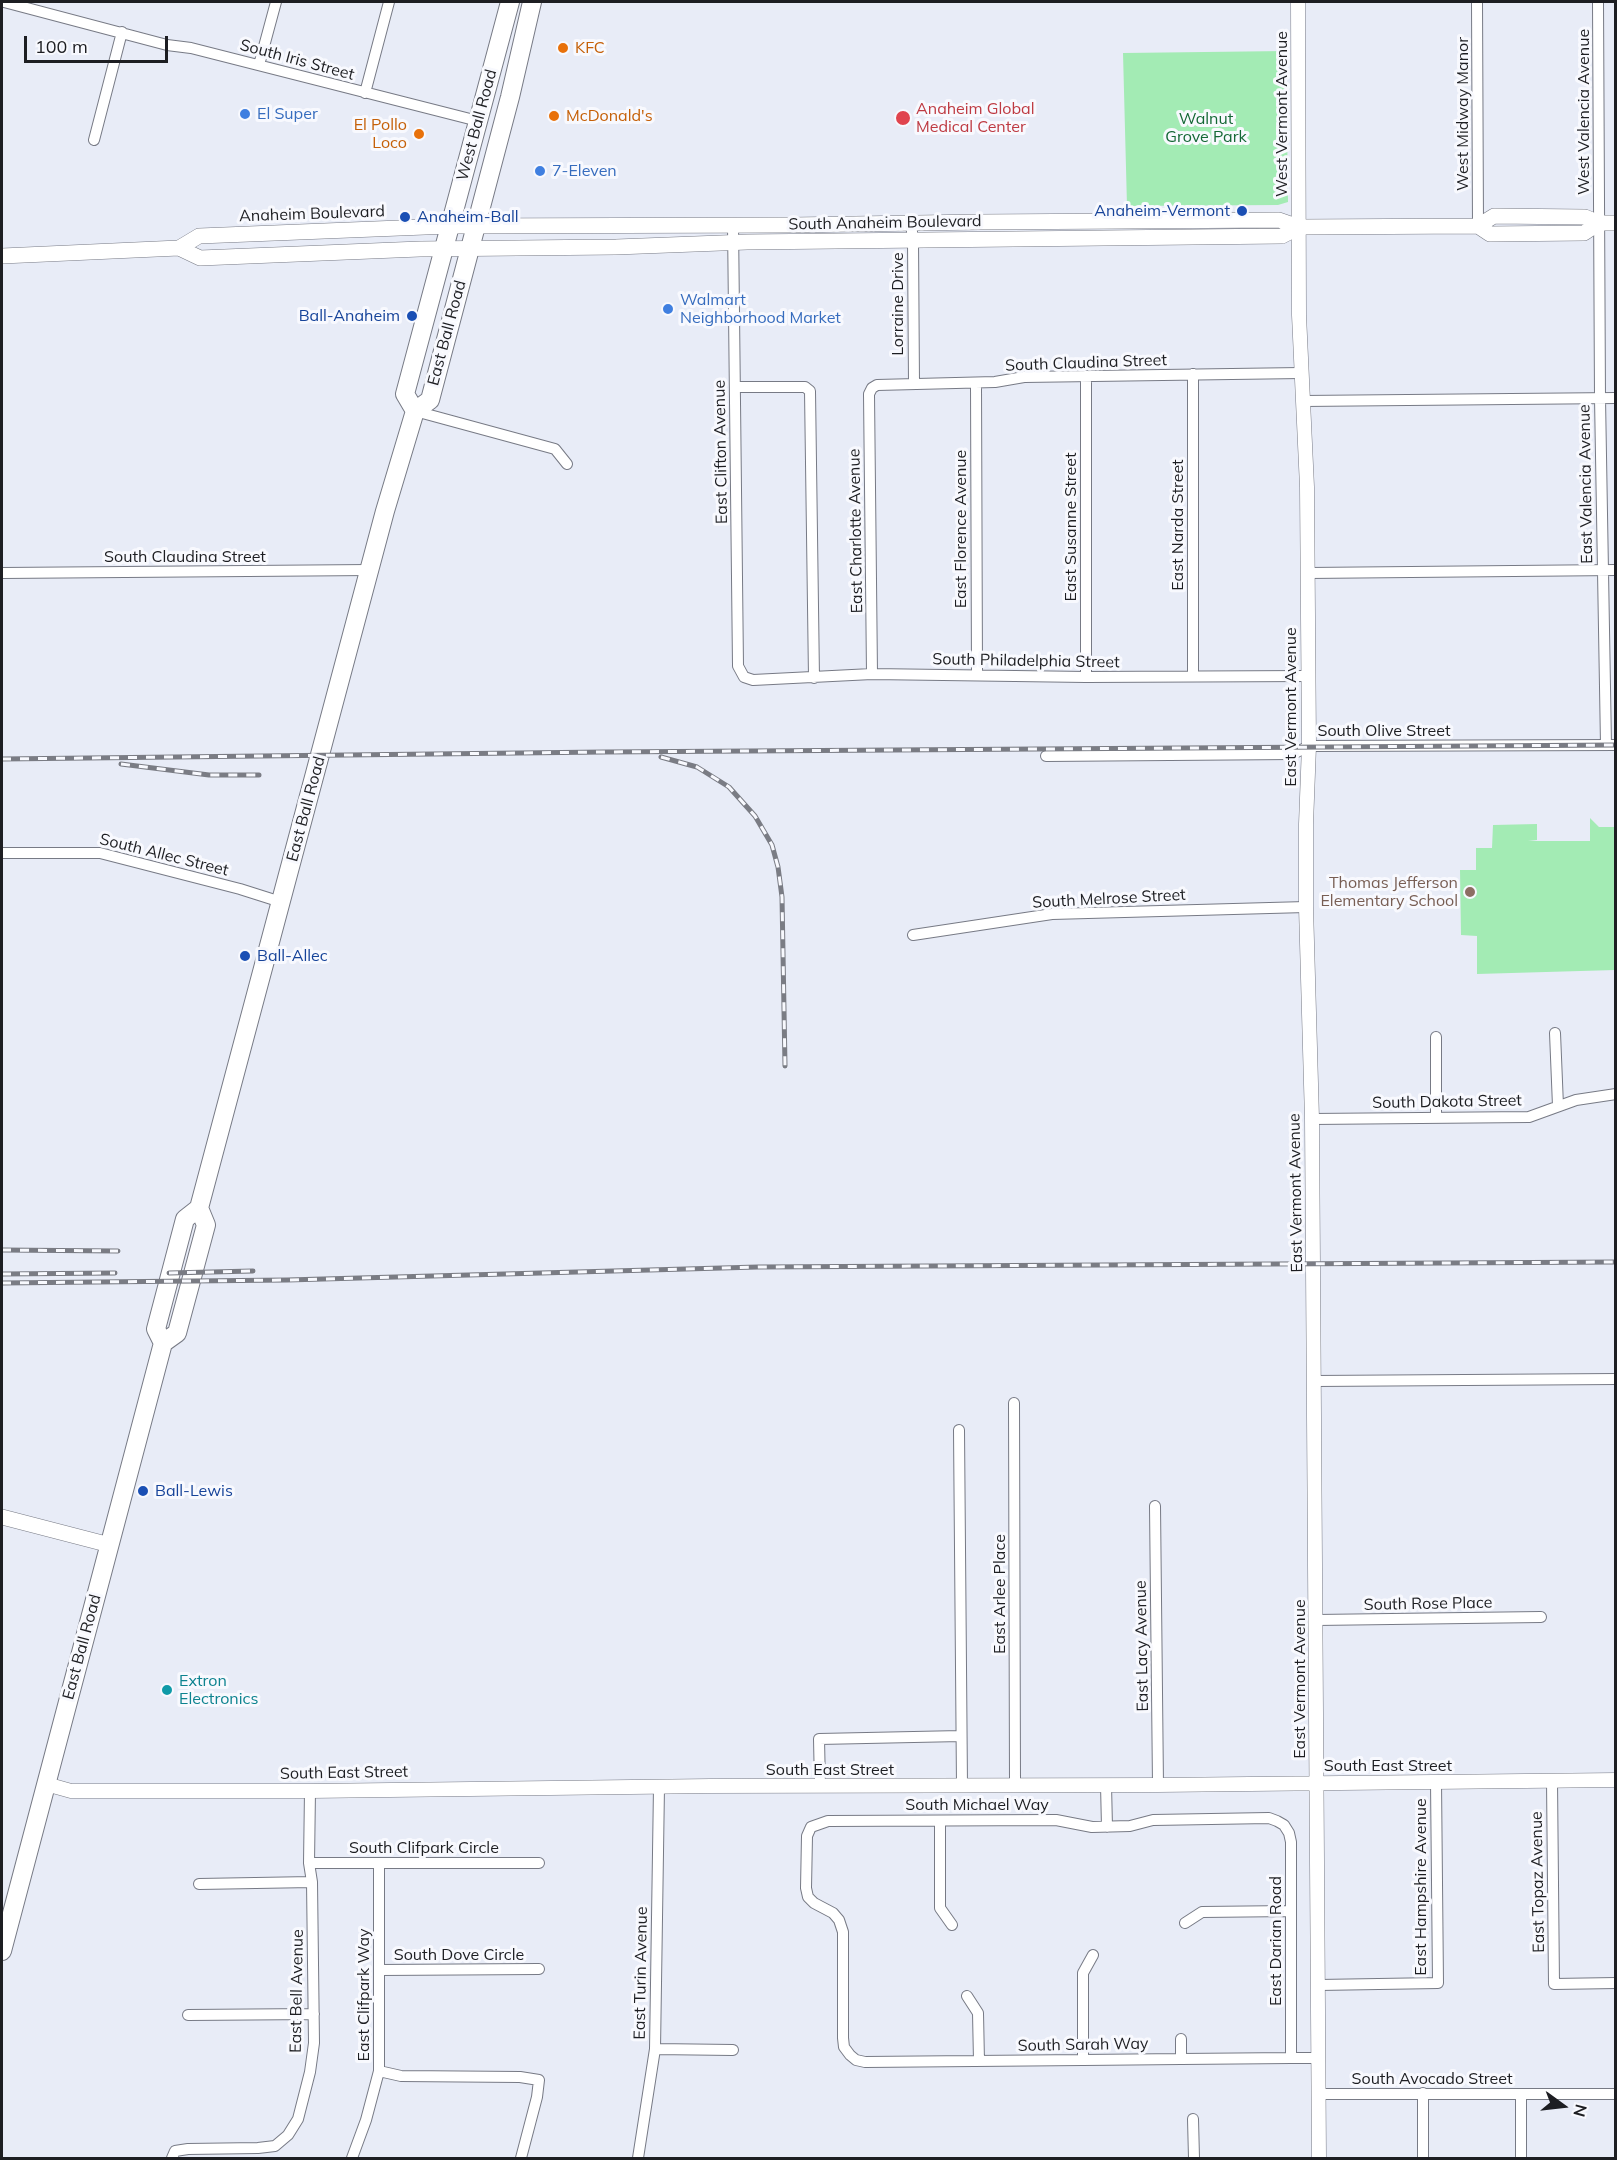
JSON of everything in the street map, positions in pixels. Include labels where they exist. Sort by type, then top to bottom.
[{"type":"main road","name":"West Ball Road","points":[[445,249],[510,2]]},
{"type":"main road","name":"West Ball Road","points":[[470,249],[532,2]]},
{"type":"main road","name":"South Anaheim Boulevard","points":[[475,226],[1279,220],[1299,227],[1478,226],[1494,216],[1585,216],[1599,223],[1616,223]]},
{"type":"main road","points":[[837,241],[846,233],[872,232],[878,223]]},
{"type":"main road","name":"Anaheim Boulevard","points":[[179,248],[199,236],[475,226]]},
{"type":"main road","name":"South Anaheim Boulevard","points":[[445,249],[734,242],[1282,236],[1299,227]]},
{"type":"main road","name":"Anaheim Boulevard","points":[[2,256],[179,248],[200,258],[445,249]]},
{"type":"main road","name":"East Ball Road","points":[[415,411],[405,394],[445,249]]},
{"type":"main road","name":"East Ball Road","points":[[2,1951],[164,1343],[177,1333],[206,1225],[200,1208],[370,570],[415,411],[430,400],[470,249]]},
{"type":"main road","points":[[2,1517],[110,1545]]},
{"type":"street","name":"South Iris Street","points":[[4,2],[167,45],[191,48],[478,121]]},
{"type":"street","points":[[259,66],[276,2]]},
{"type":"street","points":[[365,93],[389,2]]},
{"type":"street","name":"West Vermont Avenue","points":[[1298,2],[1299,227]]},
{"type":"street","name":"West Midway Manor","points":[[1477,2],[1478,226]]},
{"type":"street","name":"West Valencia Avenue","points":[[1598,2],[1599,223]]},
{"type":"street","points":[[94,140],[122,32]]},
{"type":"street","name":"Lorraine Drive","points":[[911,223],[914,384]]},
{"type":"street","name":"East Valencia Avenue","points":[[1599,223],[1602,570],[1611,745]]},
{"type":"street","name":"East Clifton Avenue","points":[[733,225],[738,666],[744,677]]},
{"type":"street","name":"East Vermont Avenue","points":[[1299,227],[1308,573],[1309,746],[1306,907],[1312,1119],[1319,2158]]},
{"type":"street","name":"South Claudina Street","points":[[872,388],[877,385],[975,383],[1024,378],[1301,373]]},
{"type":"street","name":"East Narda Street","points":[[1193,374],[1193,676]]},
{"type":"street","name":"East Susanne Street","points":[[1086,376],[1086,677]]},
{"type":"street","name":"East Florence Avenue","points":[[975,383],[977,675]]},
{"type":"street","points":[[735,387],[805,387],[810,394],[814,678]]},
{"type":"street","name":"East Charlotte Avenue","points":[[872,388],[869,394],[872,674]]},
{"type":"street","points":[[1303,401],[1616,398]]},
{"type":"street","points":[[415,411],[555,449],[567,464]]},
{"type":"street","name":"South Claudina Street","points":[[2,573],[370,570]]},
{"type":"street","points":[[1308,573],[1616,570]]},
{"type":"street","name":"South Philadelphia Street","points":[[744,677],[753,680],[872,674],[1086,677],[1308,676]]},
{"type":"street","name":"South Olive Street","points":[[1046,756],[1293,754],[1309,746],[1611,745]]},
{"type":"street","name":"South Allec Street","points":[[2,853],[100,853],[240,889],[281,902]]},
{"type":"street","name":"South Melrose Street","points":[[913,935],[1052,914],[1306,907]]},
{"type":"street","points":[[1555,1033],[1558,1106]]},
{"type":"street","points":[[1436,1037],[1436,1117]]},
{"type":"street","name":"South Dakota Street","points":[[1312,1119],[1529,1116],[1587,1097],[1616,1094]]},
{"type":"street","points":[[1314,1381],[1616,1379]]},
{"type":"street","name":"East Arlee Place","points":[[1014,1403],[1015,1786]]},
{"type":"street","points":[[958,1430],[962,1786]]},
{"type":"street","name":"East Lacy Avenue","points":[[1155,1506],[1158,1785]]},
{"type":"street","name":"South Rose Place","points":[[1316,1620],[1541,1617]]},
{"type":"street","points":[[820,1786],[819,1739],[961,1736]]},
{"type":"street","name":"South East Street","points":[[46,1784],[71,1791],[310,1791],[659,1786],[1015,1786],[1616,1780]]},
{"type":"street","name":"East Topaz Avenue","points":[[1552,1781],[1554,1984],[1616,1983]]},
{"type":"street","name":"East Hampshire Avenue","points":[[1319,1985],[1438,1983],[1436,1782]]},
{"type":"street","points":[[1106,1785],[1107,1827]]},
{"type":"street","name":"East Turin Avenue","points":[[639,2158],[655,2049],[659,1786]]},
{"type":"street","name":"East Bell Avenue","points":[[172,2158],[175,2151],[182,2150],[275,2146],[288,2135],[298,2119],[310,2072],[314,2043],[312,1882],[309,1863],[310,1791]]},
{"type":"street","name":"South Michael Way","points":[[846,2060],[843,2038],[844,1918],[808,1898],[805,1845],[811,1827],[828,1821],[1056,1820],[1080,1826],[1107,1827],[1130,1826],[1154,1820],[1269,1818],[1284,1825]]},
{"type":"street","points":[[940,1821],[940,1908],[952,1925]]},
{"type":"street","name":"East Darian Road","points":[[1284,1825],[1291,1842],[1291,2058]]},
{"type":"street","name":"South Clifpark Circle","points":[[309,1863],[539,1863]]},
{"type":"street","name":"East Clifpark Way","points":[[352,2158],[366,2120],[379,2071],[379,1863]]},
{"type":"street","points":[[199,1884],[312,1882]]},
{"type":"street","points":[[1185,1923],[1203,1912],[1291,1911]]},
{"type":"street","points":[[1083,2060],[1083,1973],[1093,1955]]},
{"type":"street","name":"South Dove Circle","points":[[380,1970],[539,1969]]},
{"type":"street","points":[[967,1996],[978,2013],[979,2061]]},
{"type":"street","points":[[189,2015],[314,2014]]},
{"type":"street","points":[[1181,2038],[1181,2059]]},
{"type":"street","points":[[655,2049],[733,2050]]},
{"type":"street","name":"South Sarah Way","points":[[846,2060],[865,2062],[1319,2058]]},
{"type":"street","points":[[379,2071],[401,2076],[520,2077],[538,2080],[537,2097],[521,2158]]},
{"type":"street","points":[[1424,2093],[1424,2158]]},
{"type":"street","name":"South Avocado Street","points":[[1320,2094],[1616,2094]]},
{"type":"street","points":[[1521,2094],[1521,2158]]},
{"type":"street","points":[[1193,2119],[1194,2158]]},
{"type":"green space","name":"Walnut Grove Park","points":[[1286,51],[1288,202],[1278,205],[1127,206],[1123,53]]},
{"type":"green space","points":[[1590,818],[1599,827],[1615,827],[1615,970],[1477,974],[1477,936],[1461,935],[1460,870],[1476,870],[1476,848],[1492,848],[1493,825],[1537,824],[1537,840],[1528,841],[1590,841]]},
{"type":"railway","points":[[2,759],[1616,745]]},
{"type":"railway","points":[[661,757],[697,767],[729,787],[755,816],[772,845],[782,897],[785,1066]]},
{"type":"railway","points":[[121,764],[209,775],[259,775]]},
{"type":"railway","points":[[2,1250],[118,1251]]},
{"type":"railway","points":[[2,1283],[287,1280],[758,1267],[1616,1262]]},
{"type":"railway","points":[[169,1273],[253,1271]]},
{"type":"railway","points":[[2,1274],[115,1273]]},
{"type":"place","name":"KFC","points":[[563,48]]},
{"type":"place","name":"El Super","points":[[245,114]]},
{"type":"place","name":"McDonald's","points":[[554,116]]},
{"type":"place","name":"Anaheim Global Medical Center","points":[[903,118]]},
{"type":"place","name":"El Pollo Loco","points":[[419,134]]},
{"type":"place","name":"7-Eleven","points":[[540,171]]},
{"type":"place","name":"Anaheim-Vermont","points":[[1242,211]]},
{"type":"place","name":"Anaheim-Ball","points":[[405,217]]},
{"type":"place","name":"Walmart Neighborhood Market","points":[[668,309]]},
{"type":"place","name":"Ball-Anaheim","points":[[412,316]]},
{"type":"place","name":"Thomas Jefferson Elementary School","points":[[1470,892]]},
{"type":"place","name":"Ball-Allec","points":[[245,956]]},
{"type":"place","name":"Ball-Lewis","points":[[143,1491]]},
{"type":"place","name":"Extron Electronics","points":[[167,1690]]}]
